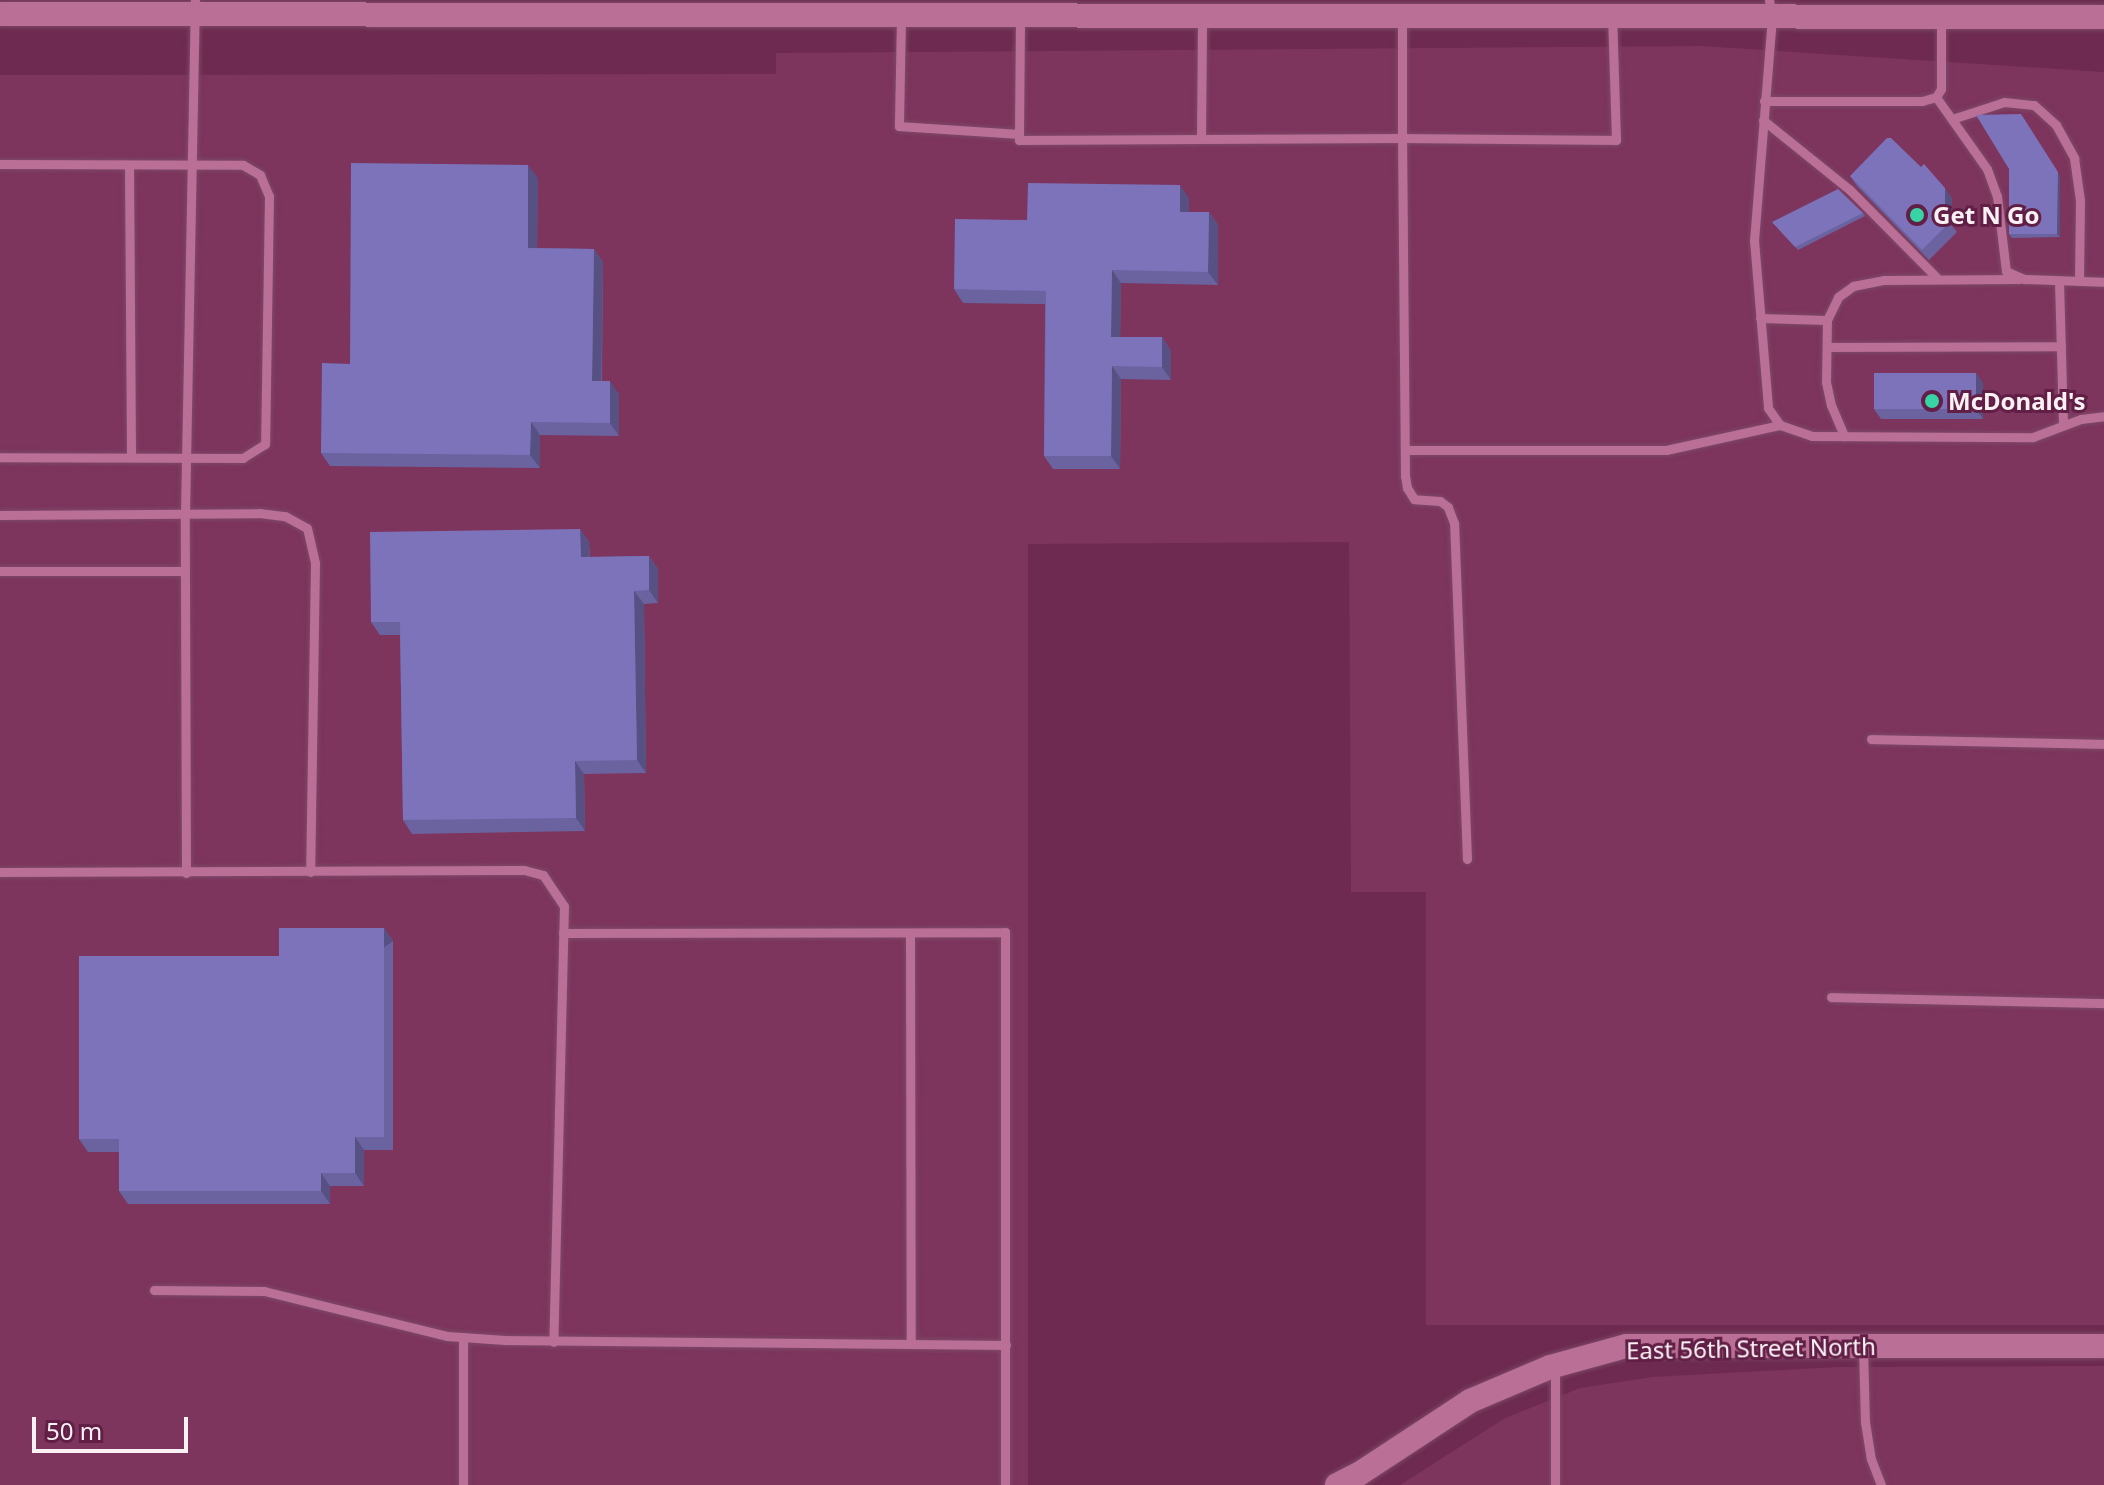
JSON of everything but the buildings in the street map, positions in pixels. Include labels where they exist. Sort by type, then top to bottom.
[{"type":"main road","points":[[0,14],[140,7],[291,7],[901,15],[1612,16],[1770,8],[1941,17],[2104,17]]},
{"type":"main road","name":"East 56th Street North","points":[[1337,1485],[1359,1474],[1470,1401],[1555,1365],[1626,1346],[2104,1346]]},
{"type":"lane","points":[[186,873],[185,514],[195,165],[195,7]]},
{"type":"lane","points":[[1770,8],[1754,240],[1768,408],[1780,425]]},
{"type":"lane","points":[[901,15],[899,126],[1019,134]]},
{"type":"lane","points":[[1020,15],[1019,140],[1616,140],[1612,16]]},
{"type":"lane","points":[[1201,139],[1202,16]]},
{"type":"lane","points":[[1402,16],[1407,488],[1414,499],[1440,501],[1448,507],[1454,523],[1467,859]]},
{"type":"lane","points":[[1764,101],[1922,101],[1936,97],[1941,89],[1941,17]]},
{"type":"lane","points":[[1936,97],[1987,169],[1997,196],[2006,271],[2024,279]]},
{"type":"lane","points":[[1952,119],[2004,102],[2034,105],[2056,125],[2074,158],[2080,200],[2079,281]]},
{"type":"lane","points":[[1763,120],[1850,190],[1936,277]]},
{"type":"lane","points":[[0,164],[243,165],[260,175],[269,196],[265,444],[243,458],[0,457]]},
{"type":"lane","points":[[129,165],[131,457]]},
{"type":"lane","points":[[1844,436],[1831,405],[1827,320],[1838,297],[1853,286],[1936,277],[2104,282]]},
{"type":"lane","points":[[2059,281],[2063,425]]},
{"type":"lane","points":[[1760,318],[1827,320]]},
{"type":"lane","points":[[1827,347],[2061,346]]},
{"type":"lane","points":[[1405,450],[1666,450],[1780,425],[1812,436],[2033,437],[2063,425],[2104,416]]},
{"type":"lane","points":[[0,515],[285,516],[307,528],[315,563],[310,872]]},
{"type":"lane","points":[[0,571],[185,571]]},
{"type":"lane","points":[[1871,739],[2104,744]]},
{"type":"lane","points":[[0,872],[524,870],[543,875],[564,906],[553,1342]]},
{"type":"lane","points":[[563,933],[1005,932],[1005,1485]]},
{"type":"lane","points":[[910,933],[911,1344]]},
{"type":"lane","points":[[1831,997],[2104,1003]]},
{"type":"lane","points":[[154,1290],[264,1291],[463,1337],[553,1342],[1006,1345]]},
{"type":"lane","points":[[463,1337],[463,1485]]},
{"type":"lane","points":[[1863,1346],[1865,1422],[1871,1459],[1881,1485]]},
{"type":"lane","points":[[1555,1365],[1555,1485]]},
{"type":"shaded area","points":[[1702,46],[2104,72],[2104,1325],[1426,1325],[1426,892],[1351,892],[1349,542],[1028,544],[1028,1485],[0,1485],[0,75],[776,74],[776,53]]},
{"type":"shaded area","points":[[2104,1366],[2104,1485],[1400,1485],[1505,1418],[1580,1388],[1652,1377],[1837,1367]]},
{"type":"place","name":"Get N Go","points":[[1917,215]]},
{"type":"place","name":"McDonald's","points":[[1932,401]]}]
